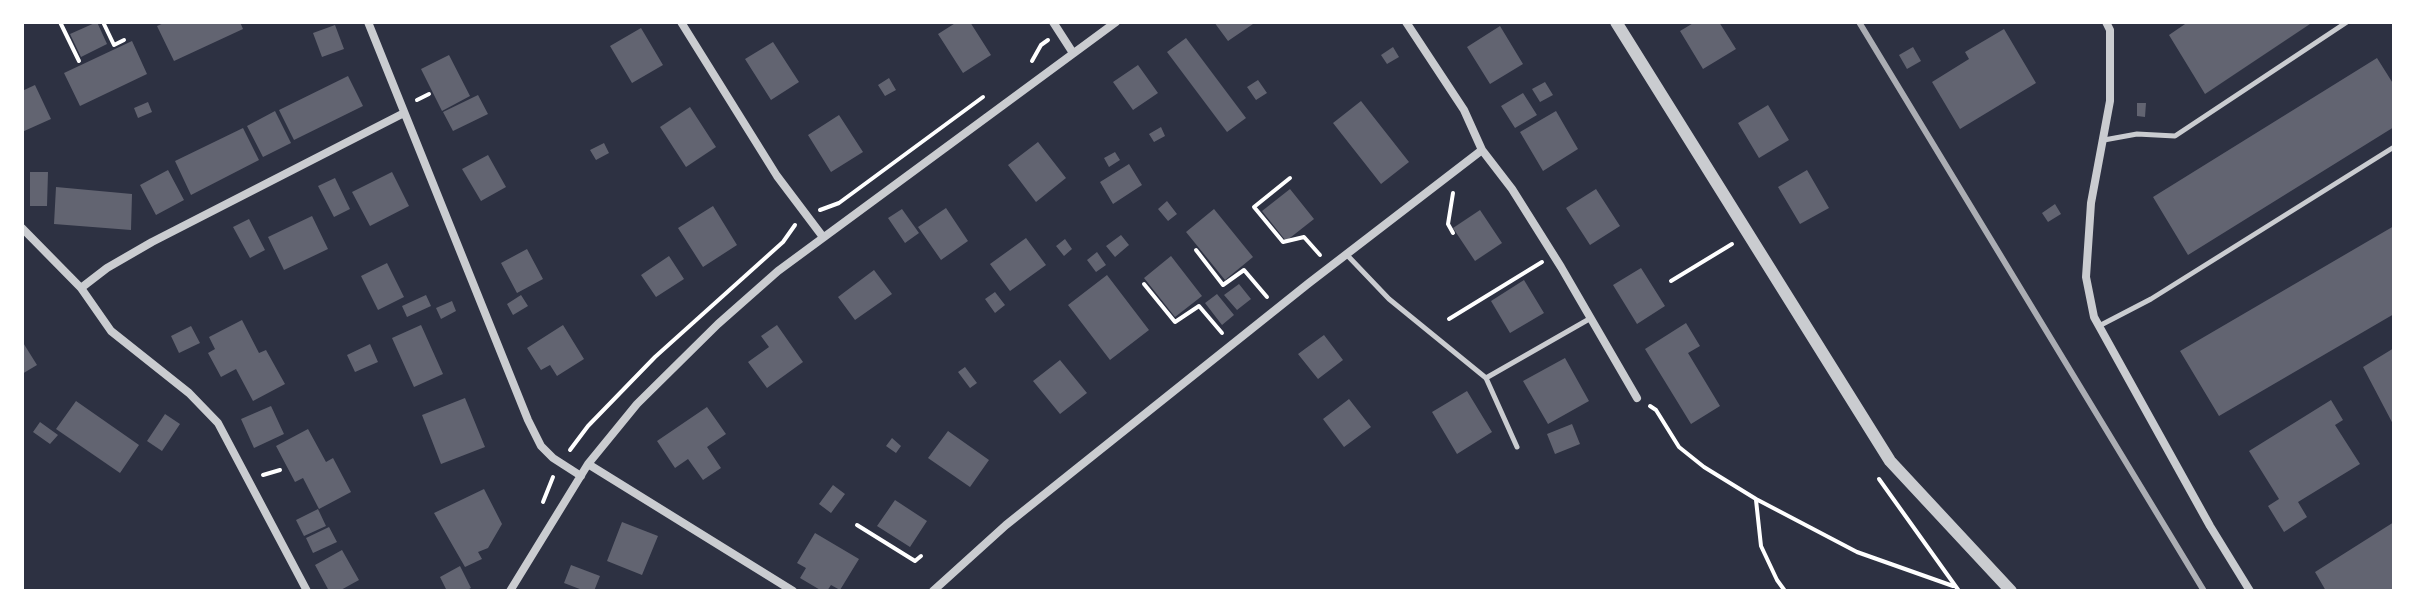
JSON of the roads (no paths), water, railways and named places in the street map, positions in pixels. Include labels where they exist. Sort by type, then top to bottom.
[{"type":"street","points":[[368,22],[533,430],[541,446],[553,458],[581,476]]},
{"type":"street","points":[[681,22],[777,176],[823,237]]},
{"type":"street","points":[[1053,22],[1073,53]]},
{"type":"street","points":[[510,591],[588,464],[637,404],[718,324],[778,271],[1116,22]]},
{"type":"street","points":[[1406,22],[1464,110],[1482,150],[1512,189],[1553,253],[1637,398]]},
{"type":"street","points":[[1616,22],[1890,461],[2011,591]]},
{"type":"street","points":[[2106,22],[2110,30],[2110,101],[2091,203],[2086,277],[2094,317],[2210,526],[2250,591]]},
{"type":"street","points":[[81,288],[107,268],[152,242],[404,113]]},
{"type":"street","points":[[933,591],[1006,525],[1446,175],[1482,150]]},
{"type":"street","points":[[22,228],[81,288],[111,331],[189,393],[218,423],[307,591]]},
{"type":"street","points":[[588,464],[793,591]]},
{"type":"lane","points":[[2104,140],[2137,134],[2175,136],[2347,22]]},
{"type":"lane","points":[[2099,326],[2151,299],[2394,147]]},
{"type":"lane","points":[[1346,254],[1389,299],[1486,378],[1517,447]]},
{"type":"lane","points":[[1486,378],[1591,318]]},
{"type":"railway","points":[[1859,22],[2204,591]]}]
